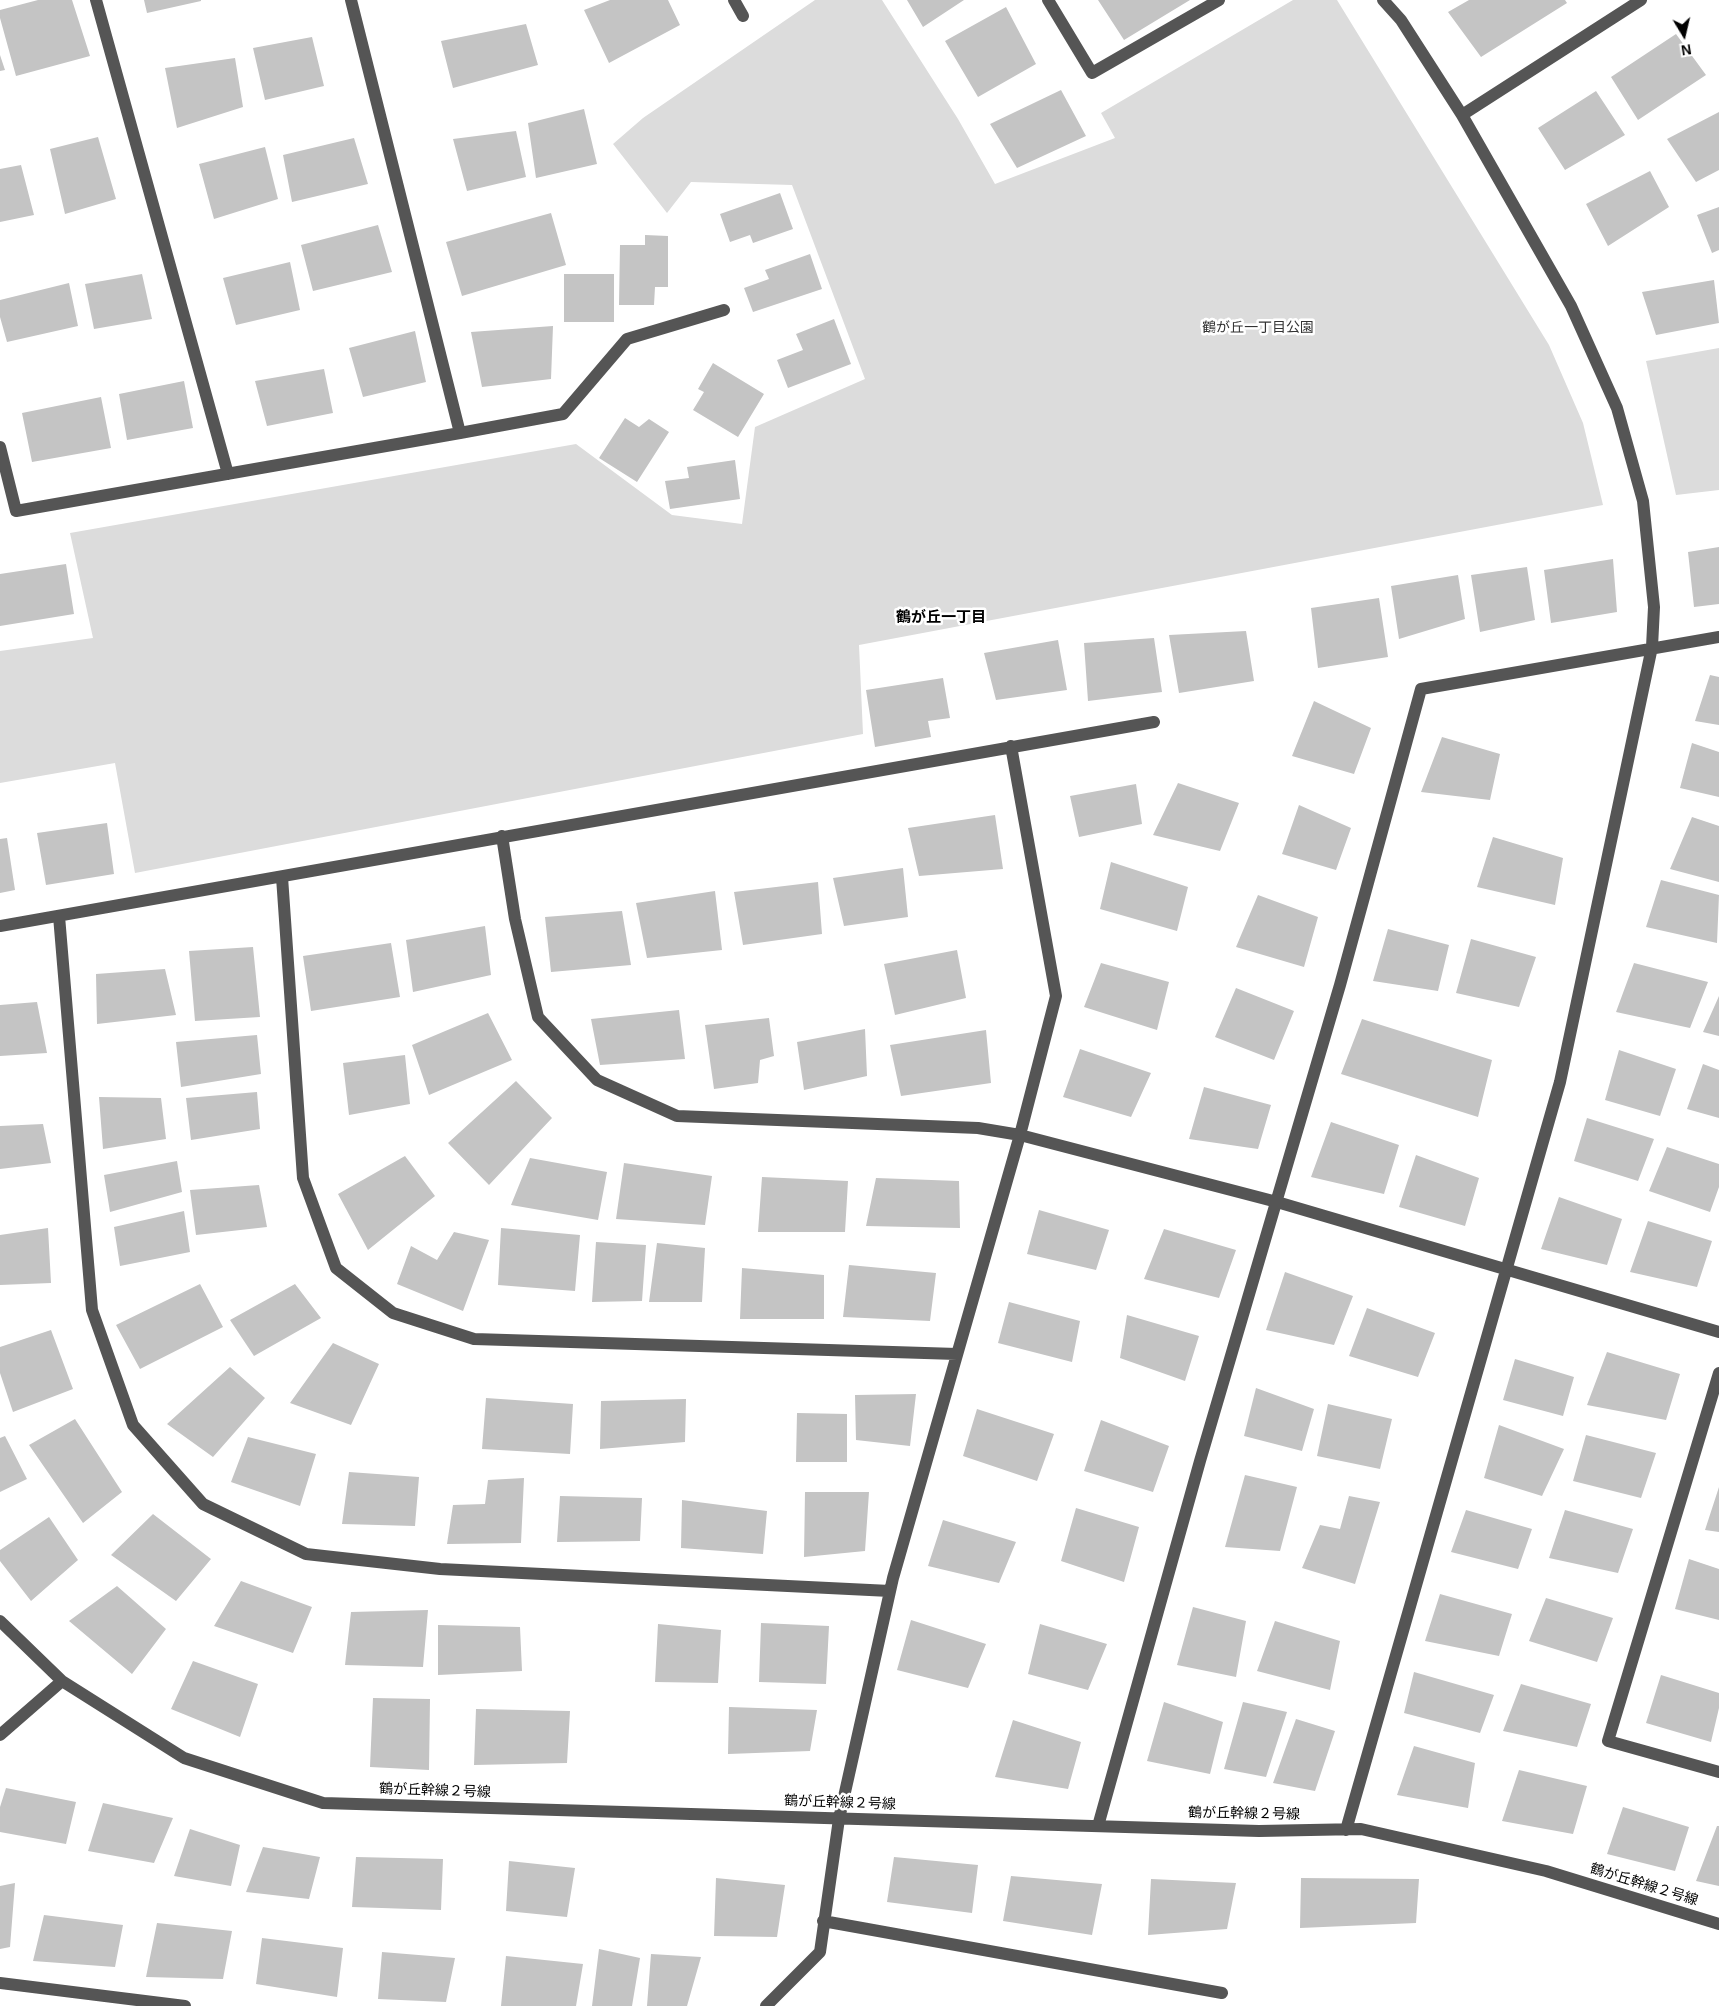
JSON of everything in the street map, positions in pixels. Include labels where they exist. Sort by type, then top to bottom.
[{"type":"street","points":[[96,0],[228,474]]},
{"type":"street","points":[[351,0],[460,433]]},
{"type":"street","points":[[734,0],[743,16]]},
{"type":"street","points":[[1048,0],[1092,73],[1219,0]]},
{"type":"street","points":[[1346,1830],[1560,1082],[1652,647],[1654,607],[1643,501],[1617,408],[1571,306],[1462,115],[1401,20],[1383,0]]},
{"type":"street","points":[[1462,115],[1641,0]]},
{"type":"street","points":[[0,447],[16,511],[563,414],[627,339],[724,310]]},
{"type":"street","points":[[1098,1826],[1198,1471],[1340,985],[1421,689],[1652,647],[1719,637]]},
{"type":"street","points":[[0,926],[1154,722]]},
{"type":"street","points":[[766,2006],[820,1952],[839,1819],[890,1590],[1020,1135],[1056,996],[1011,746]]},
{"type":"street","points":[[502,836],[515,919],[538,1017],[597,1080],[677,1116],[978,1128],[1020,1135],[1277,1202],[1719,1332]]},
{"type":"street","points":[[282,877],[303,1178],[336,1268],[393,1313],[474,1339],[957,1354]]},
{"type":"street","points":[[59,916],[92,1310],[133,1425],[203,1504],[306,1554],[440,1569],[890,1590]]},
{"type":"street","points":[[1719,1373],[1608,1741],[1719,1772]]},
{"type":"street","name":"鶴が丘幹線２号線","points":[[0,1621],[62,1681],[184,1758],[323,1803],[1098,1826],[1259,1830],[1361,1829],[1546,1871],[1719,1924]]},
{"type":"street","points":[[0,1735],[62,1681]]},
{"type":"street","points":[[823,1921],[1222,1993]]},
{"type":"street","points":[[0,1982],[185,2006]]},
{"type":"green space","name":"鶴が丘一丁目公園","points":[[815,0],[882,0],[958,119],[995,184],[1115,138],[1101,113],[1293,0],[1337,0],[1549,345],[1583,423],[1603,505],[859,645],[863,734],[135,873],[115,763],[0,783],[0,651],[93,638],[70,533],[576,444],[672,515],[742,524],[755,427],[865,379],[792,185],[691,182],[667,213],[613,144],[643,118]]},
{"type":"green space","points":[[1719,348],[1719,490],[1676,495],[1646,361]]},
{"type":"building","points":[[38,0],[72,0],[90,56],[16,76],[0,18],[0,10]]},
{"type":"building","points":[[144,0],[201,0],[201,1],[147,13]]},
{"type":"building","points":[[610,0],[668,0],[680,25],[609,63],[584,10]]},
{"type":"building","points":[[907,0],[964,0],[923,27]]},
{"type":"building","points":[[1098,0],[1190,0],[1124,40]]},
{"type":"building","points":[[1469,0],[1565,0],[1567,3],[1481,57],[1448,12]]},
{"type":"building","points":[[1006,7],[1036,64],[978,97],[945,41]]},
{"type":"building","points":[[526,24],[538,65],[453,88],[441,41]]},
{"type":"building","points":[[1676,34],[1706,75],[1638,120],[1611,77]]},
{"type":"building","points":[[312,37],[324,86],[265,100],[253,48]]},
{"type":"building","points":[[0,55],[5,70],[0,71]]},
{"type":"building","points":[[235,58],[243,107],[177,128],[165,68]]},
{"type":"building","points":[[1061,90],[1086,136],[1017,168],[990,124]]},
{"type":"building","points":[[1596,91],[1625,135],[1565,170],[1538,128]]},
{"type":"building","points":[[584,109],[597,164],[536,178],[528,123]]},
{"type":"building","points":[[1719,112],[1719,170],[1696,182],[1667,139]]},
{"type":"building","points":[[516,131],[526,177],[467,191],[453,139]]},
{"type":"building","points":[[98,137],[116,199],[65,214],[50,149]]},
{"type":"building","points":[[354,138],[368,184],[292,202],[283,155]]},
{"type":"building","points":[[265,147],[278,199],[214,219],[199,164]]},
{"type":"building","points":[[21,165],[34,215],[0,222],[0,169]]},
{"type":"building","points":[[1650,171],[1669,207],[1608,246],[1586,204]]},
{"type":"building","points":[[780,193],[793,229],[753,243],[750,235],[730,242],[720,214]]},
{"type":"building","points":[[1719,207],[1719,250],[1712,253],[1697,215]]},
{"type":"building","points":[[551,213],[566,265],[462,296],[446,242]]},
{"type":"building","points":[[378,225],[392,272],[313,291],[301,245]]},
{"type":"building","points":[[645,235],[668,236],[668,287],[655,287],[654,305],[619,305],[620,245],[645,245]]},
{"type":"building","points":[[810,254],[822,289],[753,312],[744,288],[769,279],[765,270]]},
{"type":"building","points":[[290,262],[300,310],[236,325],[223,278]]},
{"type":"building","points":[[142,274],[152,319],[94,329],[85,284]]},
{"type":"building","points":[[564,274],[614,274],[614,322],[564,322]]},
{"type":"building","points":[[1714,280],[1719,323],[1656,335],[1642,292]]},
{"type":"building","points":[[69,283],[78,326],[7,342],[0,317],[0,300]]},
{"type":"building","points":[[834,319],[851,364],[788,388],[777,360],[803,350],[796,334]]},
{"type":"building","points":[[553,326],[551,379],[482,387],[471,332]]},
{"type":"building","points":[[415,331],[426,382],[363,397],[349,348]]},
{"type":"building","points":[[713,363],[764,394],[738,437],[693,410],[704,392],[698,389]]},
{"type":"building","points":[[324,369],[333,413],[267,426],[255,381]]},
{"type":"building","points":[[184,381],[193,428],[127,440],[119,394]]},
{"type":"building","points":[[101,397],[111,448],[32,462],[22,413]]},
{"type":"building","points":[[625,418],[639,427],[649,419],[669,432],[637,482],[599,458]]},
{"type":"building","points":[[735,460],[740,499],[670,509],[665,481],[689,478],[687,467]]},
{"type":"building","points":[[1719,547],[1719,604],[1694,607],[1688,552]]},
{"type":"building","points":[[1613,559],[1617,612],[1551,623],[1544,570]]},
{"type":"building","points":[[66,564],[74,614],[0,626],[0,574]]},
{"type":"building","points":[[1527,567],[1535,620],[1480,632],[1471,575]]},
{"type":"building","points":[[1458,575],[1465,619],[1399,639],[1391,586]]},
{"type":"building","points":[[1379,598],[1388,657],[1318,668],[1311,608]]},
{"type":"building","points":[[1246,631],[1254,681],[1179,693],[1169,635]]},
{"type":"building","points":[[1154,638],[1162,692],[1088,701],[1084,643]]},
{"type":"building","points":[[1058,640],[1067,690],[996,700],[984,653]]},
{"type":"building","points":[[1710,675],[1719,677],[1719,725],[1695,721]]},
{"type":"building","points":[[943,678],[950,718],[928,721],[931,737],[875,747],[866,690]]},
{"type":"building","points":[[1314,701],[1371,728],[1354,774],[1292,756]]},
{"type":"building","points":[[1442,737],[1500,754],[1490,800],[1421,792]]},
{"type":"building","points":[[1692,743],[1719,752],[1719,797],[1680,788]]},
{"type":"building","points":[[1178,783],[1239,803],[1220,851],[1153,835]]},
{"type":"building","points":[[1136,784],[1142,824],[1079,837],[1070,796]]},
{"type":"building","points":[[1299,805],[1351,828],[1336,870],[1282,854]]},
{"type":"building","points":[[995,815],[1003,869],[919,876],[908,828]]},
{"type":"building","points":[[1692,817],[1719,826],[1719,882],[1670,869]]},
{"type":"building","points":[[107,823],[114,874],[46,885],[37,833]]},
{"type":"building","points":[[1493,837],[1563,858],[1555,905],[1477,887]]},
{"type":"building","points":[[7,838],[15,890],[0,893],[0,839]]},
{"type":"building","points":[[1111,862],[1188,887],[1177,931],[1100,909]]},
{"type":"building","points":[[903,868],[908,917],[844,926],[833,878]]},
{"type":"building","points":[[1661,880],[1719,895],[1717,943],[1646,927]]},
{"type":"building","points":[[818,882],[822,934],[743,945],[734,892]]},
{"type":"building","points":[[715,891],[722,950],[647,958],[636,903]]},
{"type":"building","points":[[1258,895],[1318,917],[1304,967],[1236,947]]},
{"type":"building","points":[[622,911],[631,965],[551,972],[545,917]]},
{"type":"building","points":[[485,926],[491,975],[413,992],[406,940]]},
{"type":"building","points":[[1388,929],[1449,945],[1438,991],[1373,981]]},
{"type":"building","points":[[1471,939],[1536,957],[1519,1007],[1456,993]]},
{"type":"building","points":[[391,943],[400,997],[311,1011],[303,956]]},
{"type":"building","points":[[253,947],[260,1017],[195,1021],[189,951]]},
{"type":"building","points":[[957,950],[966,998],[895,1015],[884,964]]},
{"type":"building","points":[[1101,963],[1169,982],[1157,1030],[1084,1007]]},
{"type":"building","points":[[1634,963],[1708,982],[1690,1028],[1616,1012]]},
{"type":"building","points":[[165,969],[176,1015],[97,1024],[96,974]]},
{"type":"building","points":[[1236,988],[1294,1011],[1274,1060],[1215,1037]]},
{"type":"building","points":[[1719,996],[1719,1036],[1703,1032]]},
{"type":"building","points":[[37,1002],[47,1053],[0,1056],[0,1005]]},
{"type":"building","points":[[679,1010],[685,1059],[600,1065],[591,1019]]},
{"type":"building","points":[[488,1013],[512,1060],[429,1095],[412,1045]]},
{"type":"building","points":[[769,1018],[774,1056],[760,1060],[758,1083],[714,1089],[705,1025]]},
{"type":"building","points":[[1362,1019],[1492,1060],[1478,1117],[1341,1074]]},
{"type":"building","points":[[865,1029],[867,1076],[804,1090],[797,1042]]},
{"type":"building","points":[[986,1030],[991,1083],[901,1096],[890,1045]]},
{"type":"building","points":[[257,1035],[261,1074],[181,1087],[176,1042]]},
{"type":"building","points":[[1080,1049],[1151,1073],[1131,1117],[1063,1097]]},
{"type":"building","points":[[1619,1050],[1676,1069],[1660,1116],[1605,1100]]},
{"type":"building","points":[[405,1055],[410,1104],[349,1115],[343,1063]]},
{"type":"building","points":[[1703,1064],[1719,1070],[1719,1118],[1687,1109]]},
{"type":"building","points":[[516,1081],[552,1118],[489,1185],[448,1143]]},
{"type":"building","points":[[1204,1087],[1271,1105],[1258,1149],[1189,1139]]},
{"type":"building","points":[[257,1092],[260,1129],[191,1140],[186,1098]]},
{"type":"building","points":[[99,1097],[161,1098],[166,1139],[103,1149]]},
{"type":"building","points":[[1587,1118],[1654,1139],[1638,1181],[1574,1161]]},
{"type":"building","points":[[1331,1122],[1399,1145],[1384,1194],[1311,1177]]},
{"type":"building","points":[[43,1124],[51,1163],[0,1169],[0,1126]]},
{"type":"building","points":[[1667,1147],[1719,1164],[1719,1187],[1710,1212],[1649,1191]]},
{"type":"building","points":[[1416,1155],[1479,1178],[1465,1226],[1399,1207]]},
{"type":"building","points":[[405,1156],[435,1196],[368,1250],[338,1194]]},
{"type":"building","points":[[530,1158],[607,1172],[598,1220],[511,1205]]},
{"type":"building","points":[[177,1161],[182,1192],[110,1212],[104,1175]]},
{"type":"building","points":[[624,1163],[712,1176],[705,1225],[616,1219]]},
{"type":"building","points":[[762,1177],[848,1181],[845,1232],[758,1232]]},
{"type":"building","points":[[876,1178],[959,1181],[960,1228],[866,1226]]},
{"type":"building","points":[[259,1185],[267,1227],[196,1235],[190,1190]]},
{"type":"building","points":[[1559,1197],[1622,1219],[1607,1265],[1541,1249]]},
{"type":"building","points":[[1039,1210],[1109,1230],[1096,1270],[1027,1254]]},
{"type":"building","points":[[184,1211],[190,1252],[120,1266],[114,1227]]},
{"type":"building","points":[[1648,1221],[1712,1241],[1697,1287],[1630,1272]]},
{"type":"building","points":[[48,1228],[51,1283],[0,1285],[0,1235]]},
{"type":"building","points":[[501,1228],[580,1235],[575,1291],[498,1285]]},
{"type":"building","points":[[1164,1229],[1236,1250],[1219,1298],[1144,1279]]},
{"type":"building","points":[[454,1232],[489,1240],[463,1311],[397,1284],[411,1246],[437,1260]]},
{"type":"building","points":[[596,1242],[646,1245],[642,1301],[592,1302]]},
{"type":"building","points":[[657,1243],[705,1248],[702,1302],[649,1302]]},
{"type":"building","points":[[849,1265],[936,1273],[930,1321],[843,1317]]},
{"type":"building","points":[[742,1268],[824,1275],[824,1319],[740,1319]]},
{"type":"building","points":[[1285,1272],[1353,1296],[1334,1345],[1266,1330]]},
{"type":"building","points":[[200,1284],[223,1327],[140,1369],[116,1325]]},
{"type":"building","points":[[295,1284],[321,1318],[254,1356],[230,1320]]},
{"type":"building","points":[[1009,1302],[1080,1321],[1072,1362],[998,1343]]},
{"type":"building","points":[[1367,1308],[1435,1333],[1418,1377],[1349,1356]]},
{"type":"building","points":[[1127,1315],[1199,1336],[1185,1381],[1120,1358]]},
{"type":"building","points":[[51,1330],[73,1389],[13,1412],[0,1373],[0,1347]]},
{"type":"building","points":[[333,1343],[379,1364],[351,1425],[290,1403]]},
{"type":"building","points":[[1607,1352],[1680,1374],[1666,1420],[1587,1405]]},
{"type":"building","points":[[1515,1359],[1574,1377],[1563,1416],[1503,1400]]},
{"type":"building","points":[[230,1367],[265,1398],[213,1457],[167,1424]]},
{"type":"building","points":[[1256,1388],[1314,1409],[1302,1451],[1244,1436]]},
{"type":"building","points":[[916,1394],[910,1446],[856,1440],[855,1395]]},
{"type":"building","points":[[486,1398],[573,1404],[570,1454],[482,1449]]},
{"type":"building","points":[[686,1399],[685,1442],[600,1449],[601,1401]]},
{"type":"building","points":[[1328,1404],[1392,1419],[1380,1469],[1317,1456]]},
{"type":"building","points":[[977,1409],[1054,1434],[1037,1481],[963,1456]]},
{"type":"building","points":[[797,1413],[847,1414],[847,1462],[796,1462]]},
{"type":"building","points":[[75,1419],[122,1492],[83,1523],[29,1445]]},
{"type":"building","points":[[1101,1420],[1169,1446],[1153,1492],[1084,1471]]},
{"type":"building","points":[[1499,1425],[1564,1449],[1542,1496],[1484,1478]]},
{"type":"building","points":[[1586,1435],[1656,1453],[1641,1498],[1573,1481]]},
{"type":"building","points":[[5,1436],[27,1479],[0,1492],[0,1438]]},
{"type":"building","points":[[248,1437],[316,1454],[300,1506],[231,1482]]},
{"type":"building","points":[[349,1472],[419,1477],[415,1526],[342,1524]]},
{"type":"building","points":[[1245,1475],[1297,1487],[1280,1551],[1225,1547]]},
{"type":"building","points":[[524,1478],[521,1543],[447,1544],[453,1505],[485,1504],[488,1480]]},
{"type":"building","points":[[1719,1487],[1719,1532],[1705,1530]]},
{"type":"building","points":[[805,1492],[869,1492],[865,1551],[804,1557]]},
{"type":"building","points":[[560,1496],[642,1498],[640,1541],[557,1542]]},
{"type":"building","points":[[1349,1496],[1380,1502],[1355,1584],[1302,1568],[1320,1525],[1340,1529]]},
{"type":"building","points":[[682,1500],[767,1511],[763,1554],[681,1548]]},
{"type":"building","points":[[1076,1508],[1139,1527],[1124,1582],[1061,1561]]},
{"type":"building","points":[[1466,1510],[1532,1529],[1518,1569],[1451,1552]]},
{"type":"building","points":[[1565,1510],[1633,1529],[1618,1573],[1549,1558]]},
{"type":"building","points":[[153,1514],[211,1559],[176,1601],[111,1555]]},
{"type":"building","points":[[49,1517],[78,1560],[31,1601],[0,1561],[0,1550]]},
{"type":"building","points":[[943,1520],[1016,1542],[999,1583],[928,1566]]},
{"type":"building","points":[[1689,1559],[1719,1569],[1719,1620],[1675,1609]]},
{"type":"building","points":[[241,1581],[312,1607],[293,1653],[214,1626]]},
{"type":"building","points":[[117,1586],[166,1629],[132,1674],[69,1621]]},
{"type":"building","points":[[1440,1594],[1512,1614],[1499,1656],[1425,1641]]},
{"type":"building","points":[[1546,1598],[1613,1618],[1597,1662],[1529,1641]]},
{"type":"building","points":[[1193,1607],[1246,1621],[1236,1677],[1177,1665]]},
{"type":"building","points":[[428,1610],[423,1667],[345,1665],[351,1612]]},
{"type":"building","points":[[911,1620],[986,1644],[968,1688],[897,1670]]},
{"type":"building","points":[[1275,1621],[1340,1641],[1330,1690],[1257,1671]]},
{"type":"building","points":[[761,1623],[829,1626],[826,1684],[759,1682]]},
{"type":"building","points":[[658,1624],[721,1630],[718,1683],[655,1682]]},
{"type":"building","points":[[1040,1624],[1107,1644],[1088,1690],[1028,1674]]},
{"type":"building","points":[[438,1625],[520,1627],[522,1671],[438,1675]]},
{"type":"building","points":[[193,1661],[258,1684],[240,1737],[171,1709]]},
{"type":"building","points":[[1414,1672],[1494,1695],[1480,1733],[1404,1713]]},
{"type":"building","points":[[1661,1675],[1719,1693],[1719,1708],[1711,1742],[1646,1723]]},
{"type":"building","points":[[1521,1684],[1591,1704],[1577,1747],[1503,1731]]},
{"type":"building","points":[[373,1698],[430,1699],[429,1770],[370,1767]]},
{"type":"building","points":[[1164,1702],[1223,1722],[1210,1774],[1147,1761]]},
{"type":"building","points":[[1243,1702],[1287,1712],[1266,1777],[1224,1769]]},
{"type":"building","points":[[729,1707],[817,1710],[810,1751],[728,1754]]},
{"type":"building","points":[[476,1709],[570,1711],[567,1763],[474,1765]]},
{"type":"building","points":[[1296,1719],[1335,1731],[1315,1791],[1273,1783]]},
{"type":"building","points":[[1013,1720],[1081,1742],[1068,1789],[995,1777]]},
{"type":"building","points":[[1414,1746],[1475,1763],[1468,1808],[1397,1795]]},
{"type":"building","points":[[1519,1770],[1587,1786],[1573,1834],[1502,1821]]},
{"type":"building","points":[[6,1788],[76,1802],[66,1844],[0,1832],[0,1807]]},
{"type":"building","points":[[103,1803],[173,1818],[154,1863],[88,1851]]},
{"type":"building","points":[[1623,1807],[1689,1827],[1675,1871],[1607,1854]]},
{"type":"building","points":[[1717,1826],[1719,1826],[1719,1886],[1696,1881]]},
{"type":"building","points":[[190,1829],[240,1845],[231,1886],[174,1876]]},
{"type":"building","points":[[263,1847],[320,1857],[309,1899],[246,1892]]},
{"type":"building","points":[[356,1857],[443,1859],[441,1910],[352,1907]]},
{"type":"building","points":[[894,1857],[978,1865],[972,1913],[887,1902]]},
{"type":"building","points":[[509,1861],[575,1868],[567,1917],[506,1911]]},
{"type":"building","points":[[1011,1876],[1102,1884],[1092,1935],[1003,1921]]},
{"type":"building","points":[[716,1878],[785,1885],[777,1937],[714,1936]]},
{"type":"building","points":[[1301,1878],[1419,1879],[1416,1923],[1300,1928]]},
{"type":"building","points":[[1151,1879],[1236,1883],[1227,1929],[1148,1935]]},
{"type":"building","points":[[15,1883],[10,1947],[0,1949],[0,1886]]},
{"type":"building","points":[[44,1915],[123,1925],[115,1967],[33,1961]]},
{"type":"building","points":[[157,1923],[232,1931],[223,1979],[146,1977]]},
{"type":"building","points":[[262,1938],[343,1948],[337,1997],[256,1984]]},
{"type":"building","points":[[599,1949],[640,1958],[632,2006],[592,2006]]},
{"type":"building","points":[[382,1952],[455,1958],[446,2002],[378,1999]]},
{"type":"building","points":[[651,1954],[701,1957],[687,2006],[647,2006]]},
{"type":"building","points":[[506,1956],[583,1964],[576,2006],[501,2006]]},
{"type":"district","name":"鶴が丘一丁目","points":[[941,618]]}]
